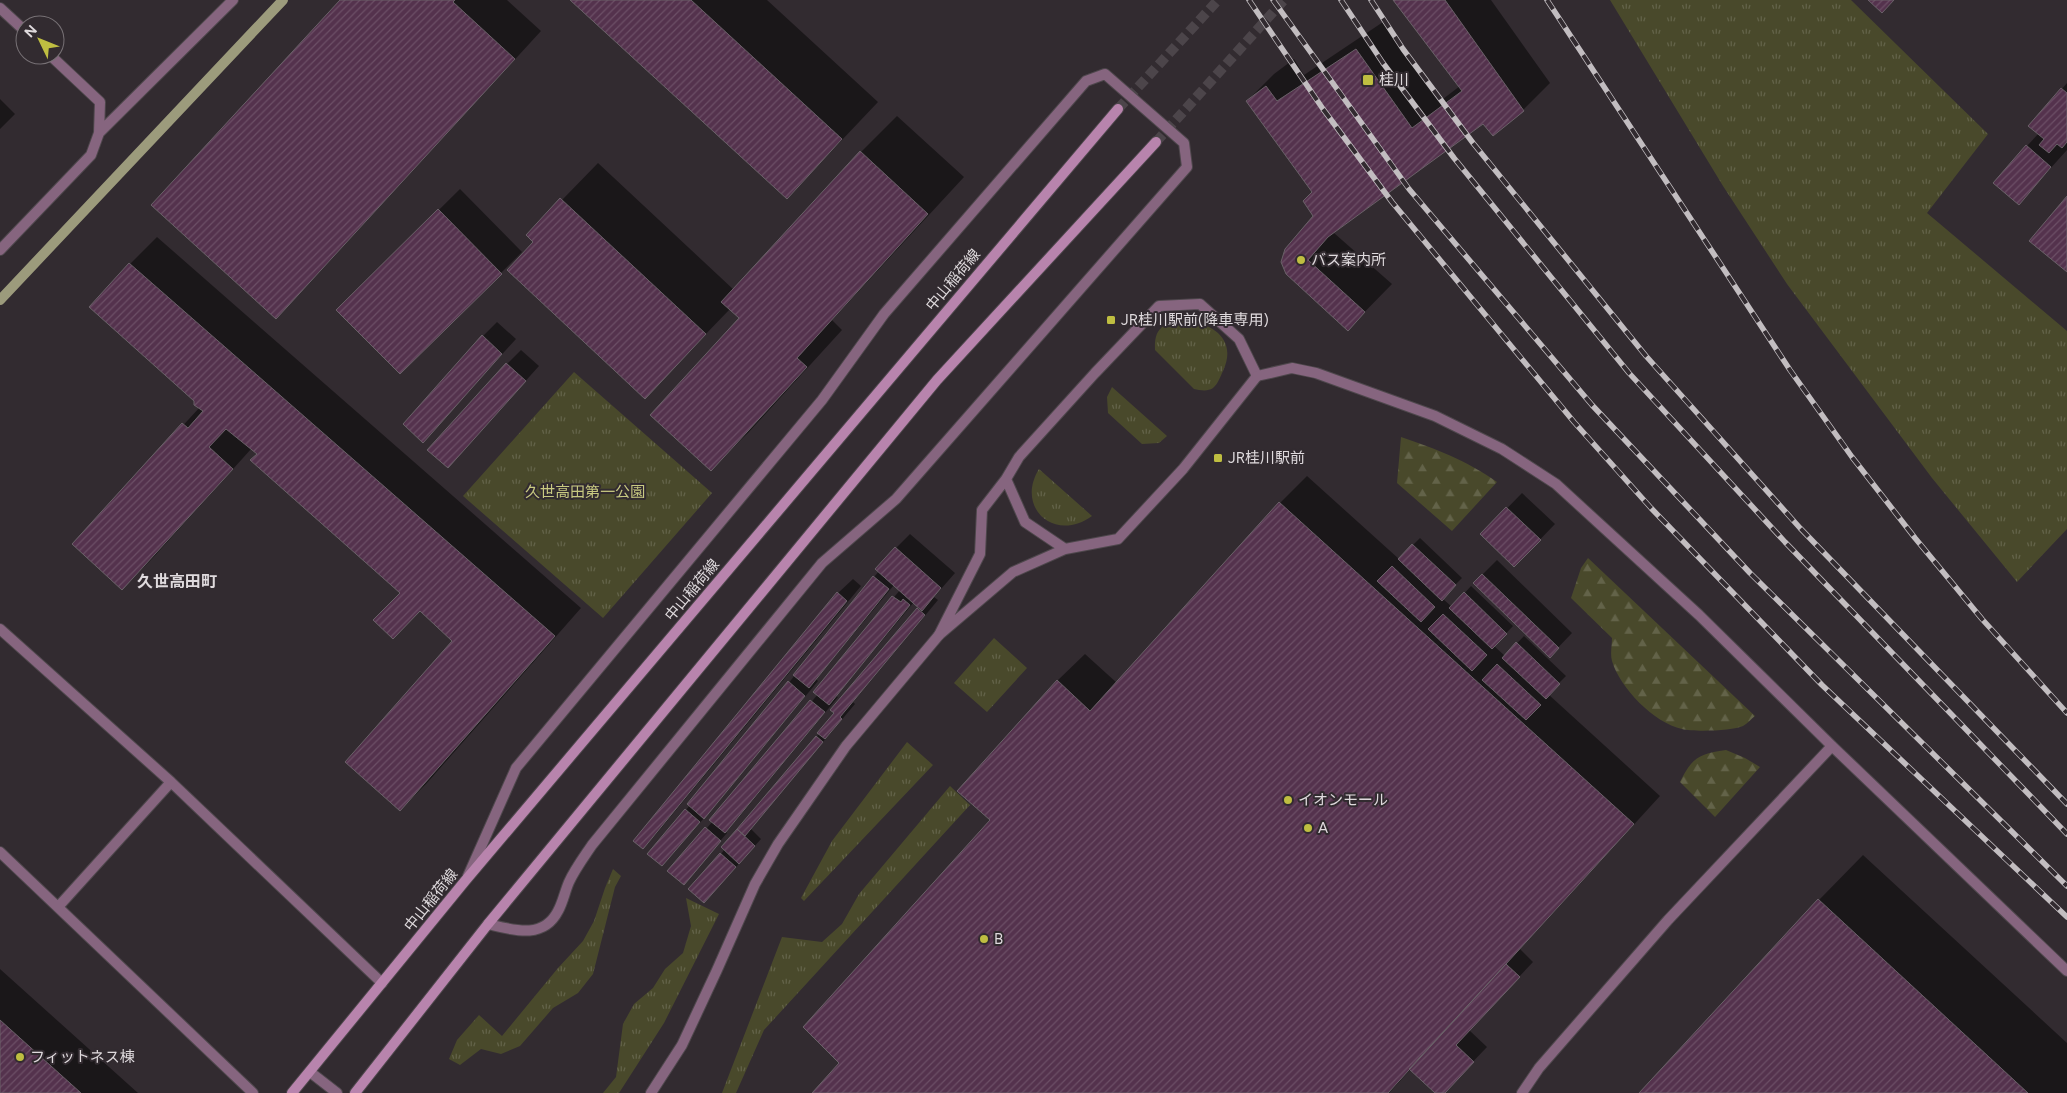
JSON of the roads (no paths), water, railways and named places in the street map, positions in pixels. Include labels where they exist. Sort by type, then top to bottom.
[{"type":"main road","name":"中山稲荷線","points":[[292,1093],[465,881],[1118,109]]},
{"type":"main road","points":[[355,1093],[488,924],[937,380],[1156,142]]},
{"type":"street","points":[[99,133],[233,0]]},
{"type":"street","points":[[0,8],[15,22]]},
{"type":"street","points":[[0,250],[91,155],[99,133],[100,102],[61,65]]},
{"type":"street","points":[[465,881],[516,768],[822,400],[884,314],[1086,81],[1105,74],[1184,144],[1187,167],[896,499],[822,563],[592,845],[569,881],[558,911],[551,921],[537,931],[518,931],[488,924]]},
{"type":"street","points":[[939,635],[980,554],[982,510],[1026,450],[1095,373],[1159,306],[1200,304],[1239,339],[1257,376]]},
{"type":"street","points":[[651,1093],[682,1045],[755,884],[778,844],[846,746],[939,635],[1013,572],[1065,549],[1118,539],[1183,469],[1257,376],[1292,368],[1316,374],[1444,420],[1502,449],[1556,484],[1699,615],[1832,746],[2067,971]]},
{"type":"street","points":[[1006,479],[1025,522],[1065,549]]},
{"type":"street","points":[[0,629],[171,782],[382,984]]},
{"type":"street","points":[[1522,1093],[1539,1068],[1668,920],[1832,746]]},
{"type":"street","points":[[58,907],[171,782]]},
{"type":"street","points":[[0,852],[253,1093]]},
{"type":"street","points":[[310,1072],[337,1093]]},
{"type":"waterway","points":[[0,300],[283,0]]},
{"type":"tunnel","points":[[1118,109],[1218,0]]},
{"type":"tunnel","points":[[1156,142],[1284,0]]},
{"type":"railway","points":[[1249,0],[1323,109],[1392,202],[1574,422],[1651,508],[1822,685],[2067,917]]},
{"type":"railway","points":[[1273,0],[1409,189],[1592,405],[1750,573],[2067,886]]},
{"type":"railway","points":[[1341,0],[1383,63],[1454,158],[1629,373],[1785,542],[2067,834]]},
{"type":"railway","points":[[1371,0],[1403,49],[1473,143],[1646,356],[1800,528],[2067,804]]},
{"type":"railway","points":[[1547,0],[1790,370],[1852,457],[1915,538],[1982,619],[2067,713]]},
{"type":"place","name":"桂川","points":[[1368,80]]},
{"type":"place","name":"バス案内所","points":[[1301,260]]},
{"type":"place","name":"JR桂川駅前(降車専用)","points":[[1111,320]]},
{"type":"place","name":"JR桂川駅前","points":[[1218,458]]},
{"type":"place","name":"イオンモール","points":[[1288,800]]},
{"type":"place","name":"A","points":[[1308,828]]},
{"type":"place","name":"B","points":[[984,939]]},
{"type":"place","name":"フィットネス棟","points":[[20,1057]]},
{"type":"district","name":"久世高田町","points":[[177,581]]},
{"type":"park label","name":"久世高田第一公園","points":[[585,492]]}]
